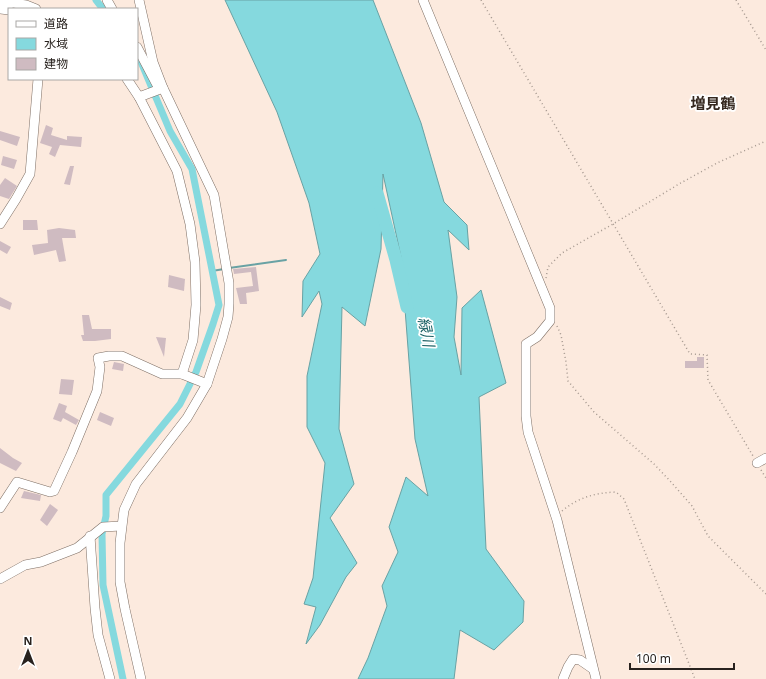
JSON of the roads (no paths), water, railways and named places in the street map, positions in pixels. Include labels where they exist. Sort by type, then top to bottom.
[{"type":"street","points":[[139,0],[153,62],[161,89]]},
{"type":"street","points":[[423,0],[550,308],[550,321],[537,337],[526,344],[526,416],[528,432],[557,520],[596,679]]},
{"type":"street","points":[[0,1],[26,5],[34,8]]},
{"type":"street","points":[[138,49],[161,89],[214,195],[229,283],[228,317],[206,384],[187,418],[136,484],[124,510],[120,543],[120,582],[141,679]]},
{"type":"street","points":[[0,224],[30,174],[38,80]]},
{"type":"street","points":[[128,80],[139,97],[177,171],[190,224],[195,262],[196,305],[193,340],[182,374]]},
{"type":"street","points":[[139,97],[161,89]]},
{"type":"street","points":[[0,508],[17,482],[50,492],[54,491],[97,391],[100,367],[98,358],[122,356],[162,374],[182,374],[206,384]]},
{"type":"street","points":[[757,463],[766,458]]},
{"type":"street","points":[[0,579],[25,565],[41,562],[77,548],[103,527],[121,526]]},
{"type":"street","points":[[90,536],[98,635],[110,679]]},
{"type":"street","points":[[563,679],[573,659],[580,660],[593,669]]},
{"type":"water","points":[[225,0],[373,0],[421,123],[444,202],[467,225],[469,250],[448,230],[457,297],[454,337],[461,375],[462,308],[481,290],[506,383],[479,397],[486,549],[524,601],[523,622],[494,650],[460,630],[454,679],[358,679],[368,658],[387,606],[382,586],[398,552],[389,527],[406,477],[428,496],[415,439],[401,257],[383,174],[381,249],[365,326],[342,307],[339,429],[354,484],[330,518],[357,563],[346,577],[320,625],[306,644],[316,607],[304,604],[313,578],[325,463],[307,427],[307,376],[322,304],[319,291],[302,317],[303,281],[320,254],[309,203],[277,112]]},
{"type":"waterway","points":[[96,0],[102,8]]},
{"type":"waterway","points":[[123,679],[103,585],[102,534],[106,516],[106,495],[180,404],[196,372],[219,305],[192,169],[170,131],[141,62]]},
{"type":"waterway","name":"緑川","points":[[377,193],[396,260],[407,307]]},
{"type":"waterway","points":[[229,268],[286,260]]},
{"type":"waterway","points":[[212,271],[224,269]]},
{"type":"district","name":"増見鶴","points":[[713,104]]}]
